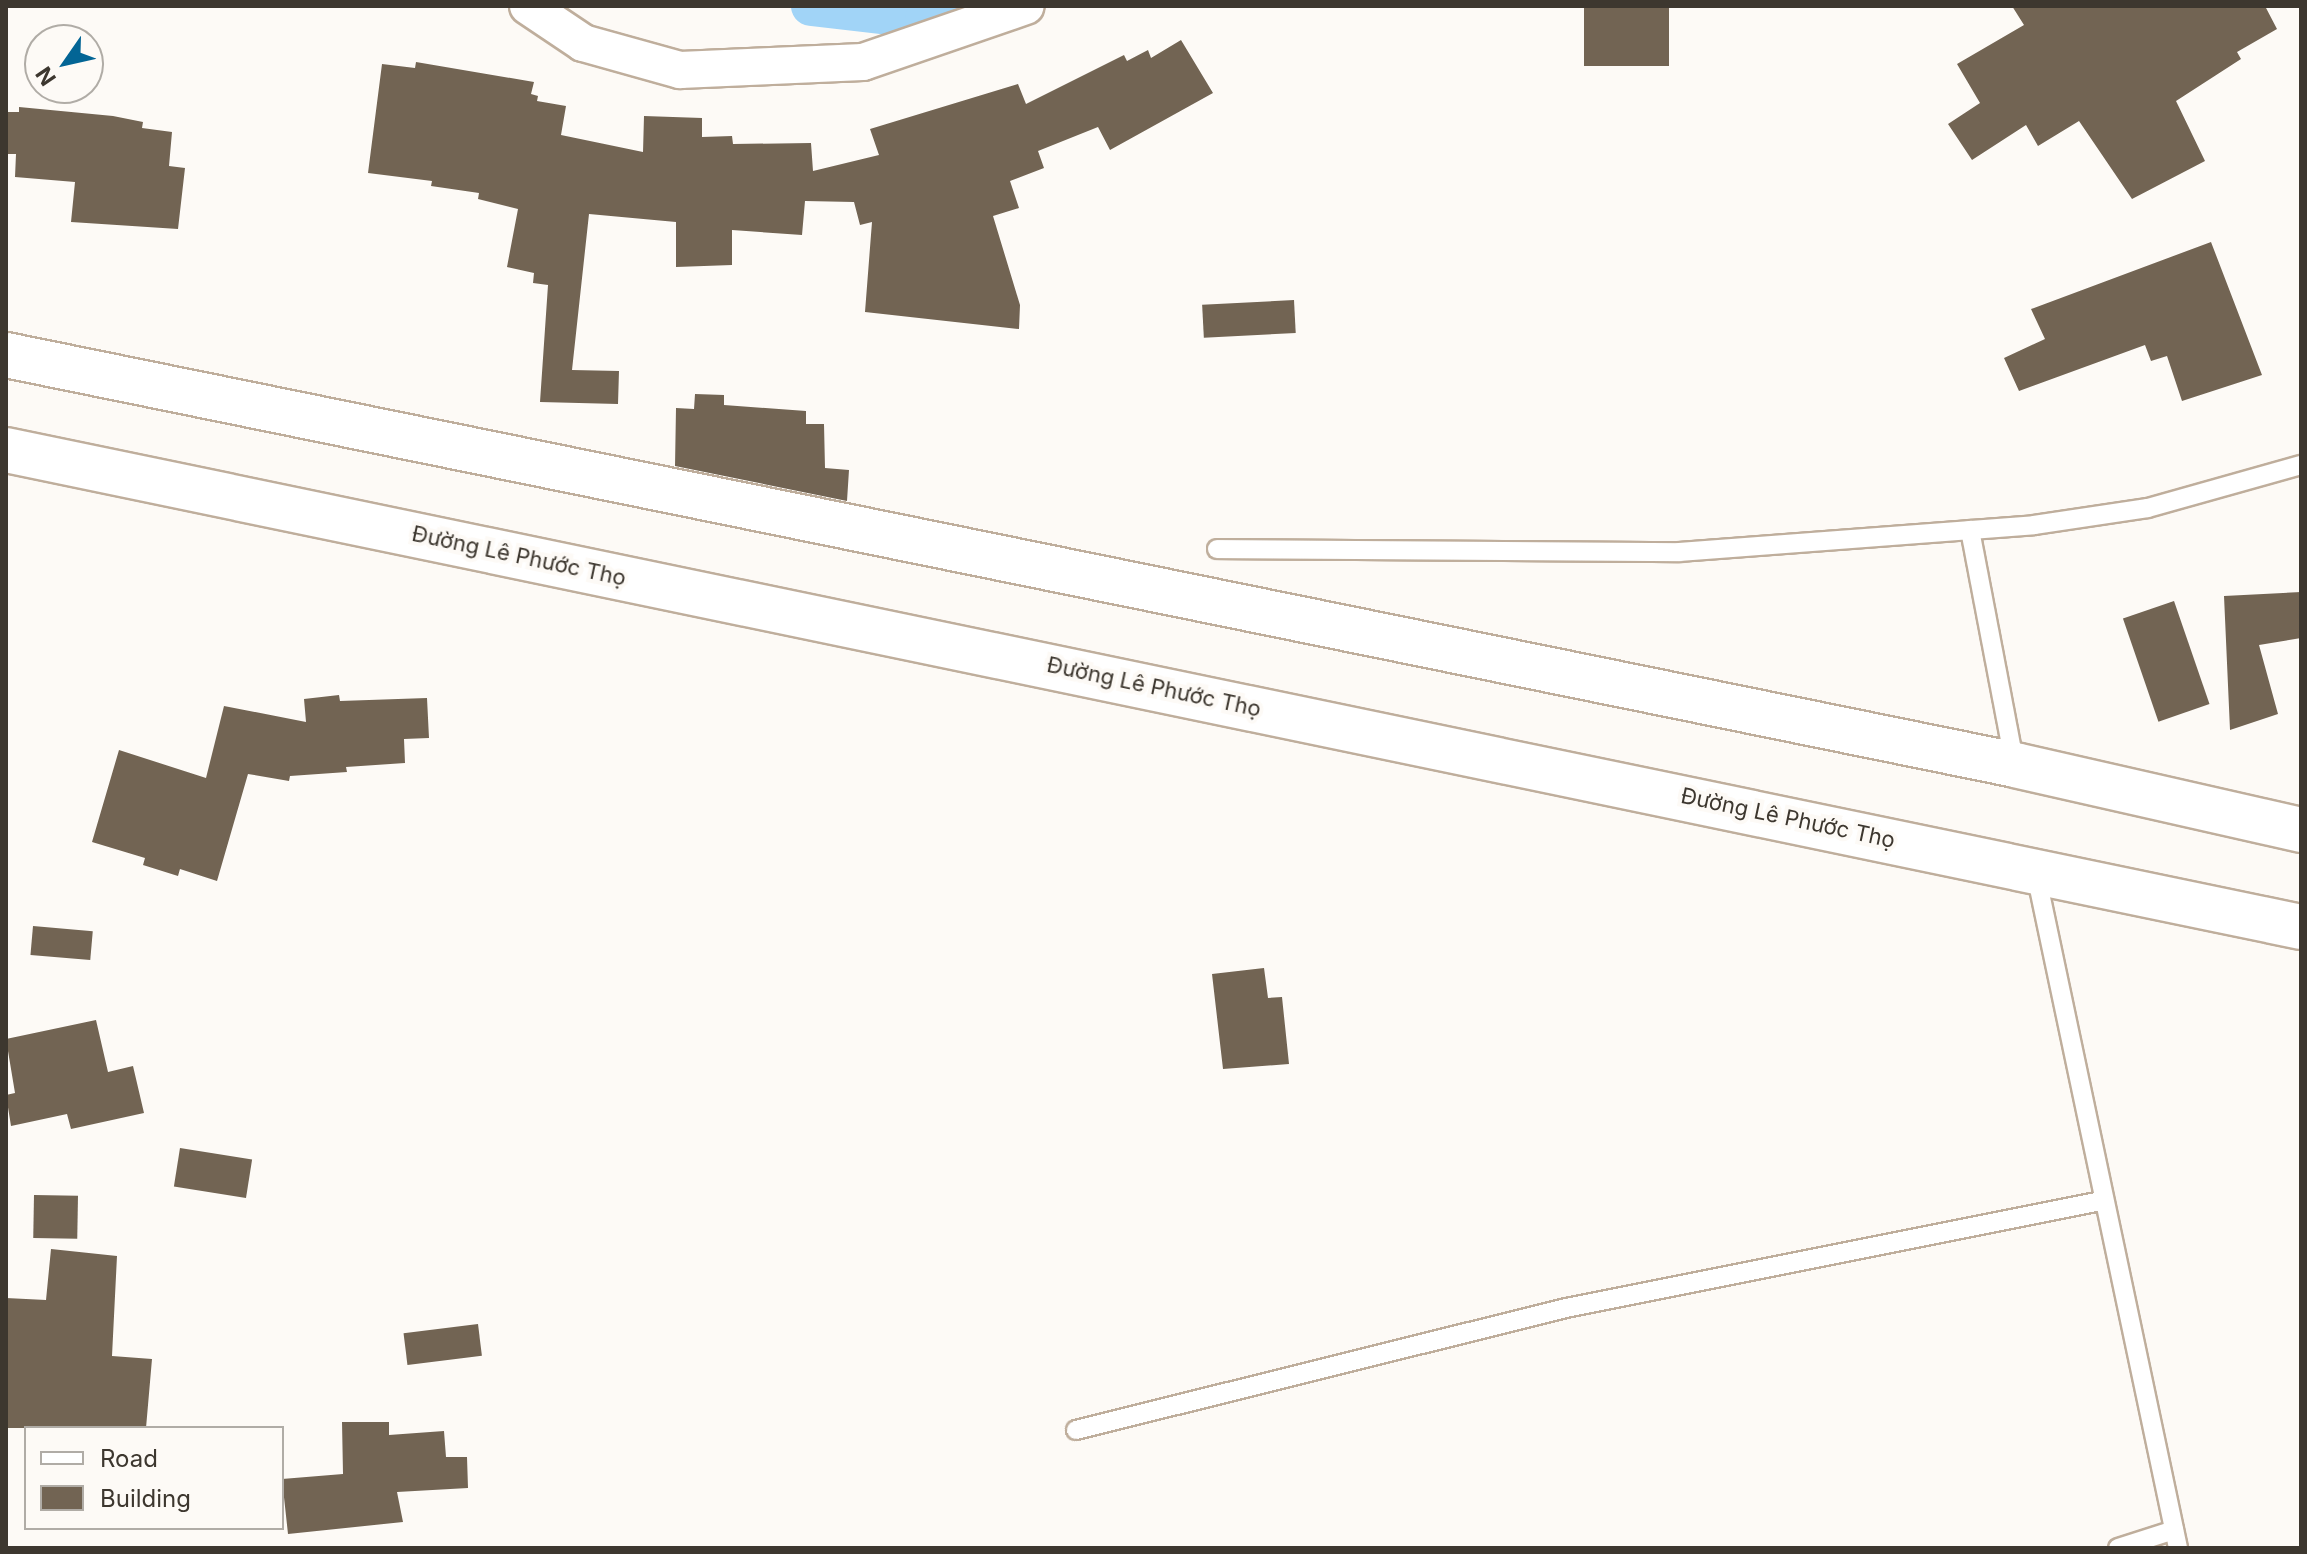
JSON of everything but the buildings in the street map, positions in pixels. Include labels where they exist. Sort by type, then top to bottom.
[{"type":"street","points":[[528,6],[583,43],[680,70],[863,62],[1026,6]]},
{"type":"street","points":[[6,355],[2015,765],[2301,830]]},
{"type":"street","name":"Đường Lê Phước Thọ","points":[[6,450],[2035,869],[2301,927]]},
{"type":"lane","points":[[1217,549],[1679,552],[1970,530],[2148,508],[2301,465]]},
{"type":"lane","points":[[1970,530],[2015,765]]},
{"type":"lane","points":[[2035,869],[2101,1201],[2176,1539],[2118,1548]]},
{"type":"lane","points":[[1076,1430],[1566,1308],[2101,1201]]},
{"type":"waterway","points":[[811,6],[925,19],[955,6]]}]
